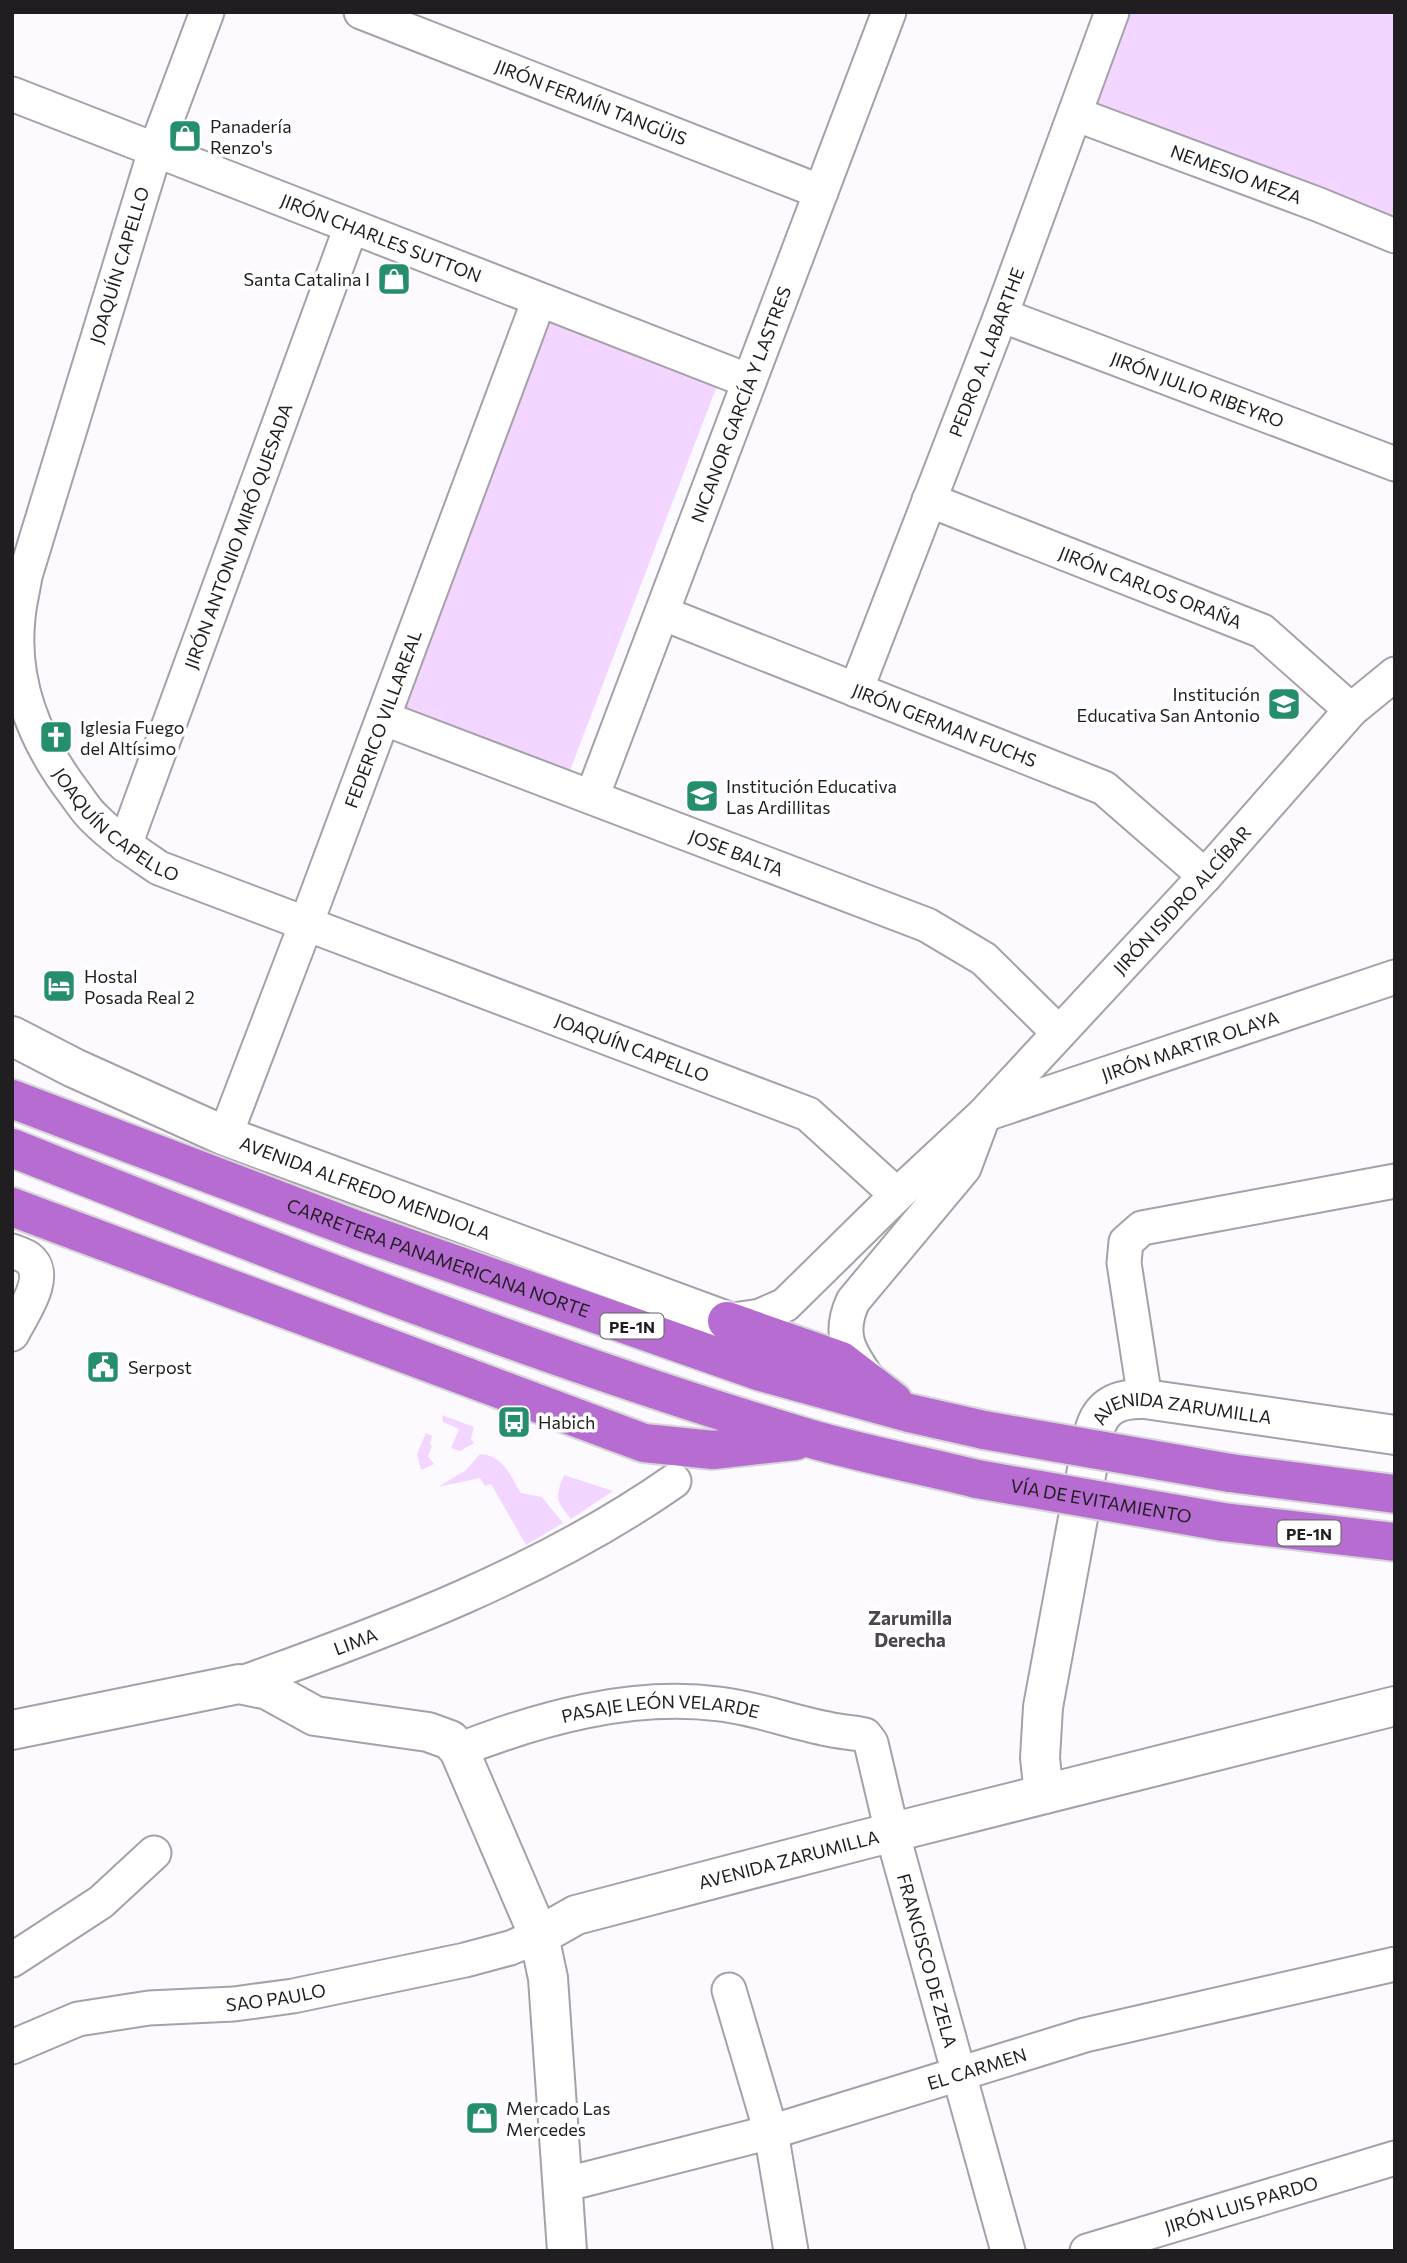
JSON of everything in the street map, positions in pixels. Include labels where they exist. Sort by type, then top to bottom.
[{"type":"highway","name":"CARRETERA PANAMERICANA NORTE","points":[[12,1100],[357,1230],[761,1372],[909,1413]]},
{"type":"highway","name":"PE-1N","points":[[12,1148],[322,1271],[661,1392],[811,1439]]},
{"type":"highway","points":[[12,1207],[644,1443],[713,1450],[811,1439]]},
{"type":"highway","points":[[727,1321],[841,1362],[909,1413]]},
{"type":"highway","name":"PE-1N","points":[[909,1413],[984,1430],[1230,1474],[1395,1494]]},
{"type":"highway","name":"VÍA DE EVITAMIENTO","points":[[811,1439],[977,1479],[1223,1522],[1395,1542]]},
{"type":"main road","name":"AVENIDA ALFREDO MENDIOLA","points":[[12,1036],[74,1069],[225,1136],[727,1321]]},
{"type":"main road","name":"AVENIDA ZARUMILLA","points":[[1044,1794],[1040,1758],[1043,1707],[1094,1432],[1101,1414],[1113,1403],[1129,1398],[1146,1399],[1395,1435]]},
{"type":"main road","name":"LIMA","points":[[12,1730],[239,1684]]},
{"type":"main road","points":[[239,1684],[268,1690],[315,1716],[428,1732],[450,1740],[459,1750],[539,1936],[548,1978],[567,2251]]},
{"type":"main road","name":"AVENIDA ZARUMILLA","points":[[539,1936],[576,1915],[892,1832],[1395,1706]]},
{"type":"street","name":"JOAQUÍN CAPELLO","points":[[206,12],[155,151],[25,576],[18,620],[18,664],[27,708],[40,742],[65,781],[94,818],[125,845],[159,868],[808,1114],[897,1195]]},
{"type":"street","name":"JIRÓN FERMÍN TANGÜIS","points":[[361,12],[821,192]]},
{"type":"street","name":"NICANOR GARCÍA Y LASTRES","points":[[592,797],[888,12]]},
{"type":"street","name":"PEDRO A. LABARTHE","points":[[856,690],[1001,316],[1112,12]]},
{"type":"street","name":"JIRÓN CHARLES SUTTON","points":[[12,94],[749,381]]},
{"type":"street","name":"NEMESIO MEZA","points":[[1075,114],[1305,199],[1395,236]]},
{"type":"street","name":"JIRÓN ANTONIO MIRÓ QUESADA","points":[[125,845],[351,227]]},
{"type":"street","name":"FEDERICO VILLAREAL","points":[[225,1136],[539,300]]},
{"type":"street","name":"JIRÓN JULIO RIBEYRO","points":[[1001,316],[1395,464]]},
{"type":"street","name":"JIRÓN CARLOS ORAÑA","points":[[929,500],[1262,631],[1351,710]]},
{"type":"street","name":"JIRÓN GERMAN FUCHS","points":[[662,613],[1104,788],[1205,876]]},
{"type":"street","name":"JIRÓN ISIDRO ALCÍBAR","points":[[727,1321],[760,1316],[785,1305],[897,1195],[984,1115],[1205,876],[1351,710],[1390,676]]},
{"type":"street","name":"JOSE BALTA","points":[[383,718],[927,925],[984,959],[1059,1033]]},
{"type":"street","name":"JIRÓN MARTIR OLAYA","points":[[984,1115],[1395,977]]},
{"type":"street","name":"JIRÓN ISIDRO ALCÍBAR","points":[[873,1386],[859,1365],[845,1335],[845,1318],[853,1301],[964,1168],[984,1115]]},
{"type":"street","points":[[1146,1399],[1124,1263],[1126,1242],[1142,1228],[1395,1181]]},
{"type":"street","points":[[12,1251],[28,1258],[36,1268],[39,1279],[12,1334]]},
{"type":"street","name":"LIMA","points":[[239,1684],[362,1639],[510,1574],[596,1530],[674,1481]]},
{"type":"street","name":"PASAJE LEÓN VELARDE","points":[[459,1750],[553,1718],[600,1709],[674,1702],[735,1706],[827,1729],[864,1735]]},
{"type":"street","name":"FRANCISCO DE ZELA","points":[[864,1735],[871,1743],[892,1832],[1008,2251]]},
{"type":"street","points":[[12,1960],[101,1902],[155,1853]]},
{"type":"street","name":"SAO PAULO","points":[[12,2047],[78,2019],[149,2007],[234,2004],[293,1996],[465,1960],[510,1948],[539,1936]]},
{"type":"street","name":"EL CARMEN","points":[[563,2185],[771,2132],[1085,2035],[1395,1964]]},
{"type":"street","points":[[729,1990],[771,2132],[791,2251]]},
{"type":"street","name":"JIRÓN LUIS PARDO","points":[[1087,2251],[1149,2241],[1395,2158]]},
{"type":"shaded area","points":[[1128,12],[1395,12],[1395,223],[1091,109]]},
{"type":"shaded area","points":[[550,316],[720,378],[569,773],[397,707]]},
{"type":"shaded area","points":[[442,1415],[474,1427],[471,1439],[474,1443],[460,1451],[451,1448],[459,1429],[443,1422]]},
{"type":"shaded area","points":[[426,1433],[432,1436],[428,1456],[434,1464],[421,1470],[417,1454]]},
{"type":"shaded area","points":[[480,1454],[500,1462],[521,1493],[542,1497],[563,1523],[526,1545],[491,1484],[485,1486],[480,1478],[438,1487],[466,1470]]},
{"type":"shaded area","points":[[564,1475],[613,1491],[571,1519],[558,1498]]},
{"type":"place","name":"Panadería Renzo's","points":[[185,136]]},
{"type":"place","name":"Santa Catalina I","points":[[394,279]]},
{"type":"place","name":"Institución Educativa San Antonio","points":[[1284,704]]},
{"type":"place","name":"Iglesia Fuego del Altísimo","points":[[56,737]]},
{"type":"place","name":"Institución Educativa Las Ardillitas","points":[[702,796]]},
{"type":"place","name":"Hostal Posada Real 2","points":[[59,986]]},
{"type":"place","name":"Serpost","points":[[103,1367]]},
{"type":"place","name":"Habich","points":[[514,1422]]},
{"type":"place","name":"Mercado Las Mercedes","points":[[482,2118]]},
{"type":"district","name":"Zarumilla Derecha","points":[[910,1628]]}]
